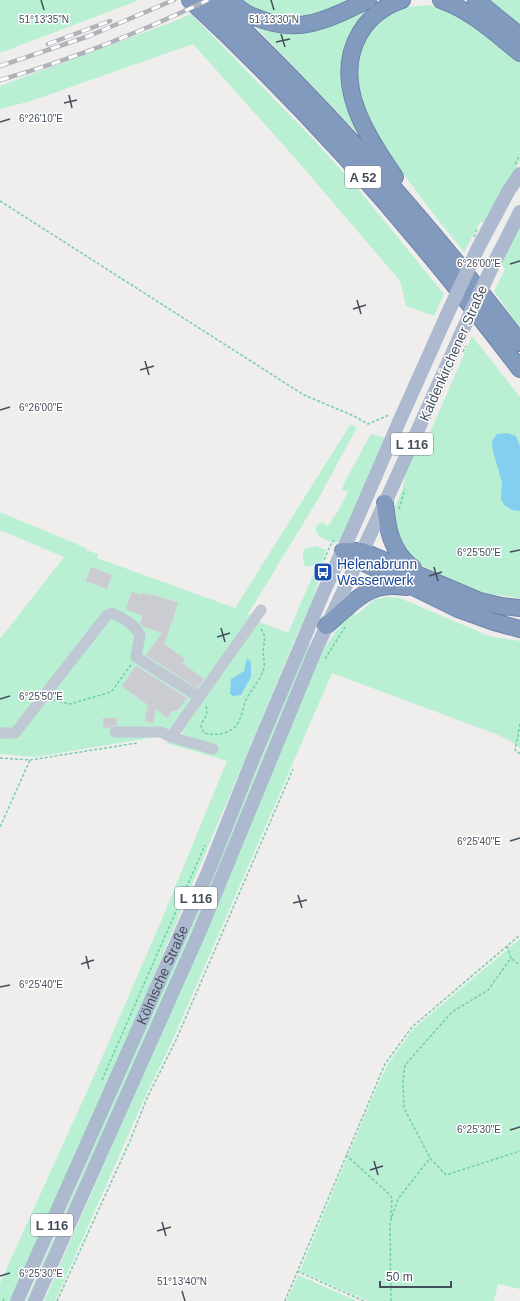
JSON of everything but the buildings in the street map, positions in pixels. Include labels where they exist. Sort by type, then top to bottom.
[{"type":"highway","name":"A 52","points":[[190,0],[278,86],[367,182],[428,253],[519,368]]},
{"type":"highway","name":"A 52","points":[[212,0],[263,48],[388,181],[453,258],[520,343]]},
{"type":"highway","points":[[228,0],[246,13],[270,23],[296,26],[331,18],[368,0]]},
{"type":"highway","points":[[402,0],[379,11],[363,27],[357,39],[353,49],[350,69],[354,104],[368,135],[385,163],[453,258]]},
{"type":"highway","points":[[441,0],[455,5],[473,15],[520,52]]},
{"type":"highway","points":[[476,0],[519,34]]},
{"type":"highway","points":[[385,503],[387,527],[392,541],[398,553],[408,564],[420,583],[458,608],[487,620],[520,629]]},
{"type":"highway","points":[[336,548],[360,556],[420,583],[480,601],[501,606],[520,608]]},
{"type":"highway","points":[[326,626],[355,600],[373,589],[420,583]]},
{"type":"main road","name":"Kaldenkirchener Straße","points":[[302,646],[308,633],[336,548],[478,248],[509,190],[520,174]]},
{"type":"main road","name":"Kaldenkirchener Straße","points":[[316,649],[385,503],[492,267],[520,212]]},
{"type":"main road","name":"Kölnische Straße","points":[[12,1297],[208,872],[254,756],[302,646]]},
{"type":"main road","name":"Kölnische Straße","points":[[35,1301],[199,932],[316,649]]},
{"type":"lane","points":[[171,738],[261,610]]},
{"type":"lane","points":[[0,734],[15,733],[107,615],[112,613],[128,621],[135,627],[140,635],[136,657],[199,697]]},
{"type":"lane","points":[[115,732],[161,732],[171,738],[212,749]]},
{"type":"path","points":[[0,201],[304,395],[354,416],[368,424],[392,413]]},
{"type":"path","points":[[316,580],[336,548]]},
{"type":"path","points":[[199,697],[204,700],[207,710],[206,719],[202,724],[204,733],[217,734],[229,731],[238,723],[245,702],[250,692],[258,682],[264,668],[265,635],[254,622]]},
{"type":"path","points":[[43,696],[70,704],[111,692],[136,657]]},
{"type":"path","points":[[520,724],[515,750],[520,754]]},
{"type":"path","points":[[0,758],[30,760],[140,742]]},
{"type":"path","points":[[0,827],[30,760]]},
{"type":"path","points":[[57,1301],[148,1098],[176,1040],[294,769]]},
{"type":"path","points":[[100,1082],[206,844]]},
{"type":"path","points":[[285,1301],[385,1064],[412,1027],[520,935]]},
{"type":"path","points":[[507,946],[511,958],[520,965]]},
{"type":"path","points":[[511,958],[488,990],[452,1012],[404,1065],[404,1108],[430,1158],[446,1175],[520,1151]]},
{"type":"path","points":[[346,1155],[392,1198],[390,1223],[391,1301]]},
{"type":"path","points":[[390,1223],[398,1199],[430,1158]]},
{"type":"path","points":[[297,1271],[364,1301]]},
{"type":"path","points":[[3,1301],[12,1297]]},
{"type":"green space","points":[[0,0],[139,0],[0,53]]},
{"type":"green space","points":[[236,0],[354,0],[340,7],[299,19],[258,13]]},
{"type":"green space","points":[[380,0],[392,0],[349,48],[366,142],[252,23],[270,29],[366,6]]},
{"type":"green space","points":[[487,0],[520,0],[520,26]]},
{"type":"green space","points":[[428,5],[444,9],[464,18],[520,60],[520,161],[485,224],[480,222],[464,252],[415,189],[377,135],[365,110],[358,84],[357,73],[359,57],[367,35],[371,30],[380,21],[402,8]]},
{"type":"green space","points":[[191,14],[315,141],[359,190],[444,294],[434,316],[406,306],[400,281],[295,158],[193,44],[31,101],[0,109],[0,86]]},
{"type":"green space","points":[[520,226],[520,328],[494,291],[505,269],[501,264]]},
{"type":"green space","points":[[472,336],[520,397],[520,446],[516,436],[498,468],[502,482],[503,503],[508,508],[520,511],[520,598],[488,594],[438,574],[415,562],[402,550],[389,521],[403,488],[406,469],[415,450],[421,453]]},
{"type":"green space","points":[[350,425],[357,427],[320,496],[248,614],[254,617],[170,731],[161,736],[35,757],[0,754],[0,639],[64,557],[0,530],[0,512],[86,548],[86,550],[98,554],[97,558],[235,608]]},
{"type":"green space","points":[[371,434],[386,438],[341,540],[335,543],[326,540],[318,535],[315,529],[317,525],[322,522],[328,526],[338,511],[348,492],[342,490],[345,481]]},
{"type":"green space","points":[[316,546],[326,550],[316,575],[319,576],[314,599],[296,637],[132,1028],[11,1301],[0,1301],[0,1283],[94,1076],[162,919],[227,761],[163,742],[172,742],[184,736],[180,727],[257,621],[288,633],[313,575],[314,565],[305,567],[303,551],[306,548]]},
{"type":"green space","points":[[388,597],[400,598],[489,636],[520,641],[520,748],[514,743],[496,734],[332,673],[173,1039],[145,1097],[55,1301],[44,1301],[99,1176],[323,650],[343,621],[360,601],[354,617],[375,599]]},
{"type":"green space","points":[[308,644],[313,646],[207,898],[30,1301],[26,1301],[221,854]]},
{"type":"green space","points":[[520,939],[520,1289],[498,1284],[494,1301],[368,1301],[300,1271],[373,1096],[388,1064],[413,1029]]},
{"type":"green space","points":[[298,1275],[357,1301],[287,1301]]},
{"type":"water","points":[[507,433],[516,436],[520,446],[520,511],[512,510],[504,505],[501,499],[502,483],[493,451],[492,441],[497,434]]},
{"type":"water","points":[[247,658],[251,662],[251,677],[241,695],[233,696],[230,694],[231,679],[244,671]]},
{"type":"railway","points":[[0,66],[89,36],[174,0]]},
{"type":"railway","points":[[0,80],[53,64],[106,44],[208,0]]},
{"type":"railway","points":[[48,44],[110,21]]},
{"type":"place","name":"Helenabrunn Wasserwerk","points":[[323,572]]}]
